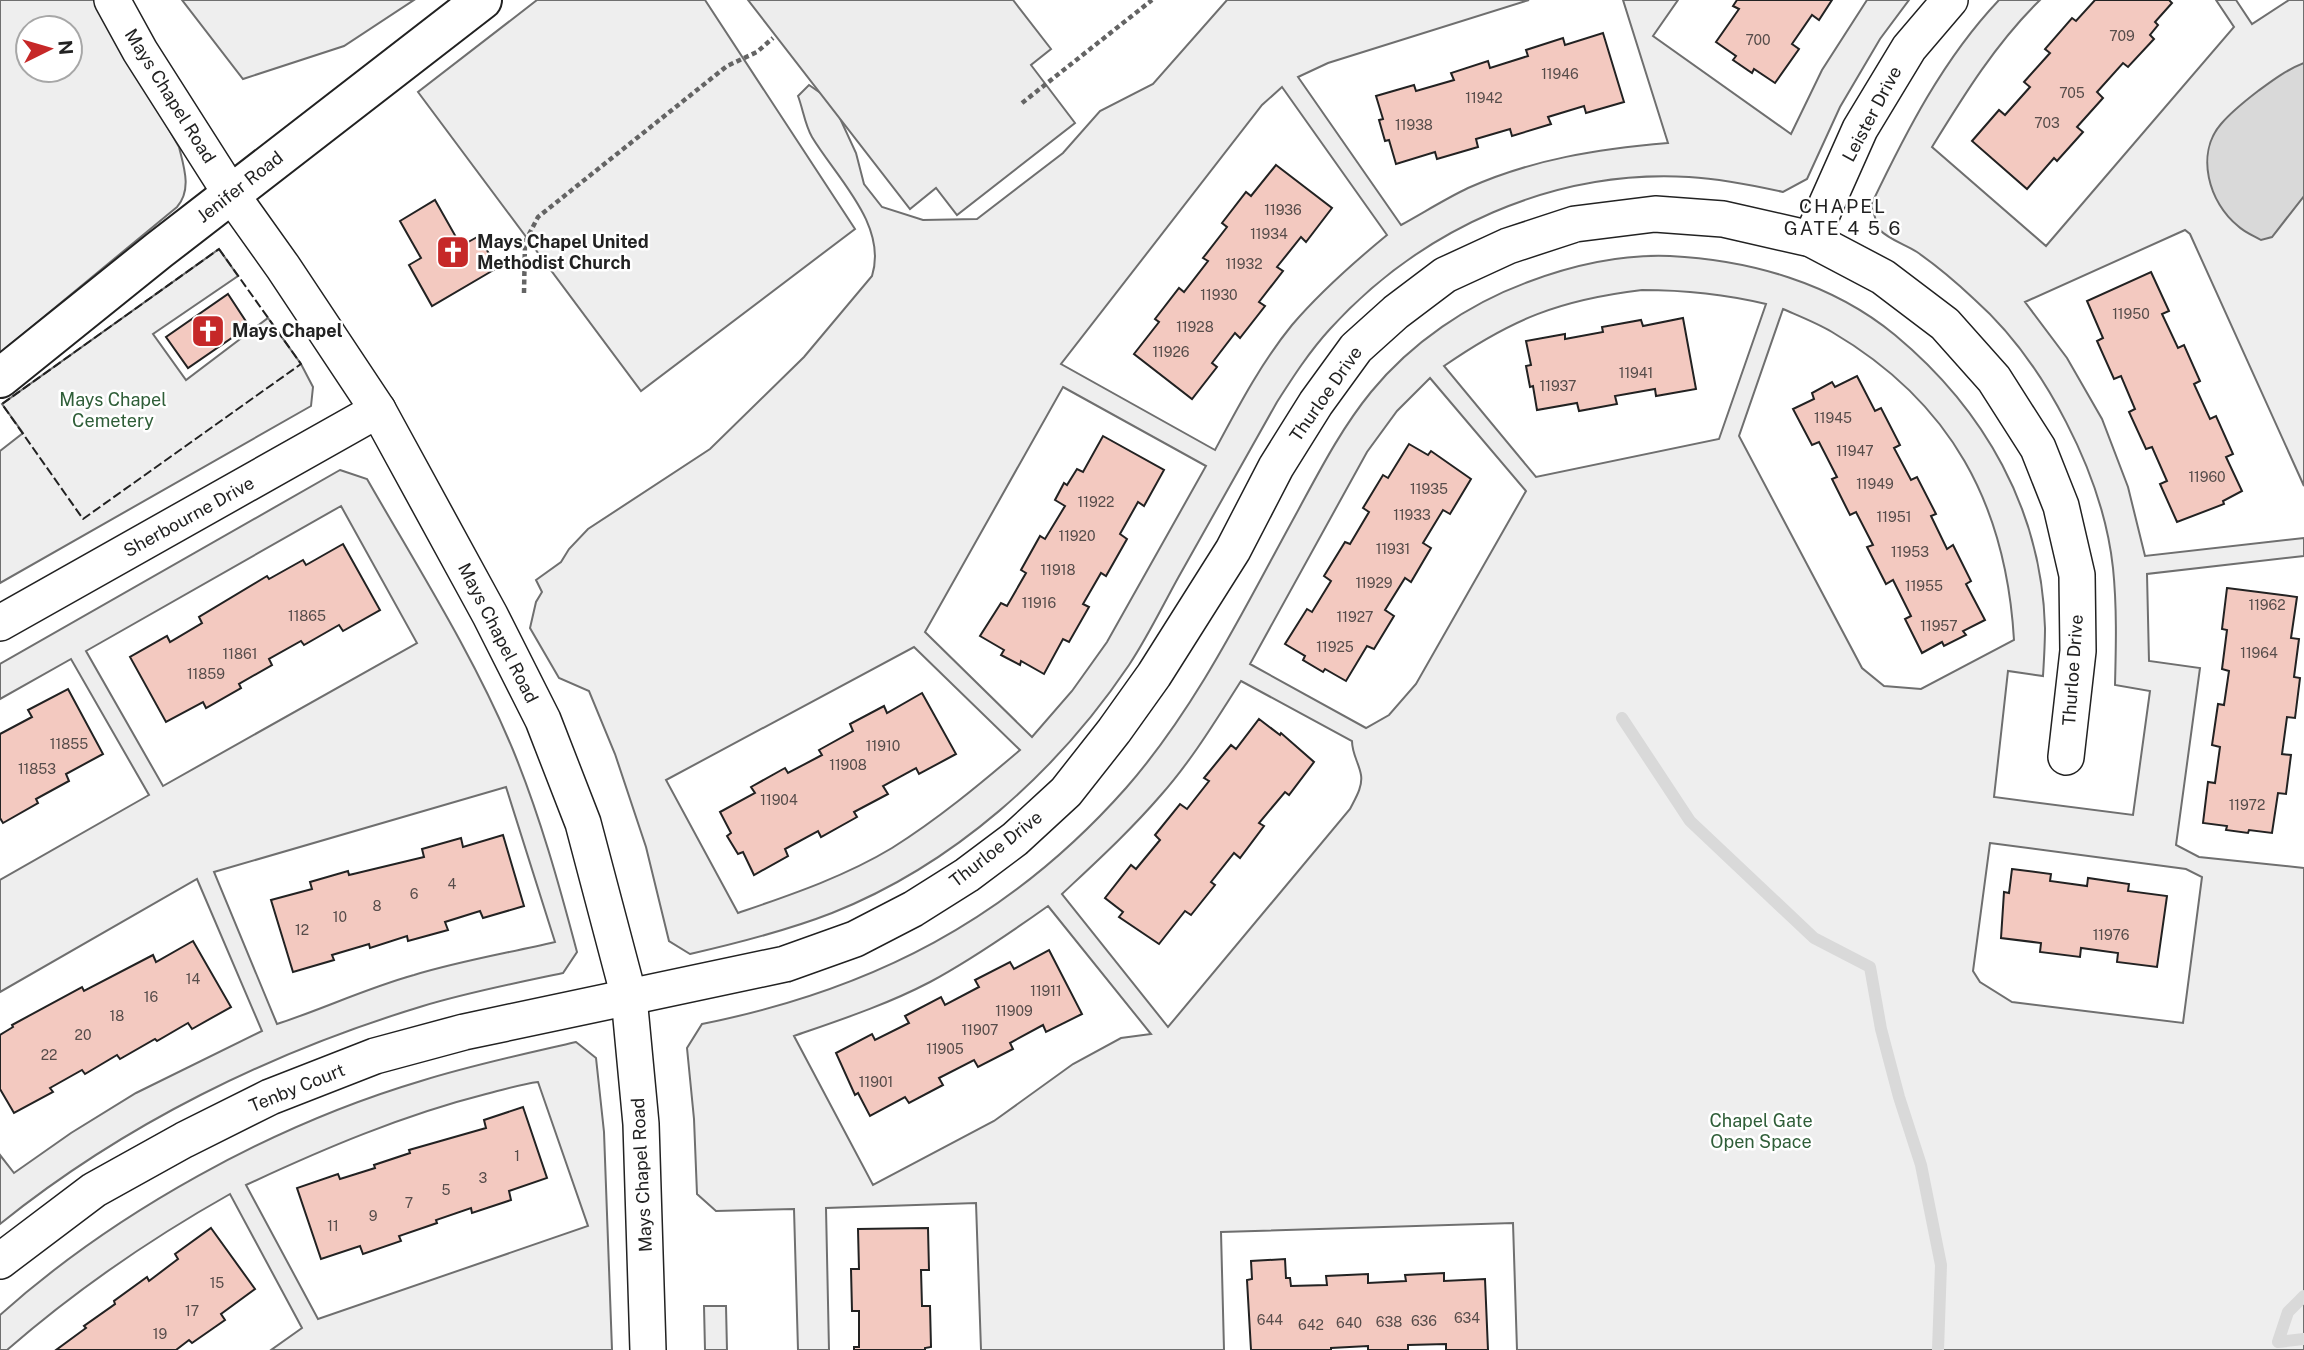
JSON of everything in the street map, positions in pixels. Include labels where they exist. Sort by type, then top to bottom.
[{"type":"street","name":"Mays Chapel Road","points":[[112,0],[140,51],[231,194],[377,411],[490,615],[543,720],[583,823],[628,997],[641,1124],[648,1350]]},
{"type":"street","name":"Jenifer Road","points":[[0,378],[231,194],[482,0]]},
{"type":"street","name":"Leister Drive","points":[[1811,239],[1860,129],[1909,48],[1950,0]]},
{"type":"street","name":"Thurloe Drive","points":[[628,997],[785,964],[855,939],[913,909],[967,875],[1015,839],[1066,792],[1115,731],[1233,550],[1282,456],[1316,402],[1356,348],[1396,312],[1446,275],[1508,246],[1575,224],[1655,214],[1723,219],[1811,239],[1883,277],[1945,324],[1994,379],[2038,448],[2061,506],[2077,575],[2078,651],[2066,757]]},
{"type":"street","name":"Sherbourne Drive","points":[[0,622],[377,411]]},
{"type":"street","name":"Tenby Court","points":[[0,1261],[94,1190],[184,1140],[270,1097],[375,1056],[452,1035],[628,997]]},
{"type":"path","points":[[1022,103],[1152,0]]},
{"type":"path","points":[[524,293],[525,242],[538,217],[727,66],[757,52],[773,38]]},
{"type":"green space","points":[[0,0],[95,0],[179,147],[186,186],[177,207],[0,353]]},
{"type":"green space","points":[[182,0],[414,0],[344,46],[243,79]]},
{"type":"green space","points":[[537,0],[705,0],[855,229],[641,391],[418,92]]},
{"type":"green space","points":[[1227,0],[1529,0],[1328,63],[1298,77],[1401,225],[1468,188],[1517,170],[1591,152],[1668,143],[1623,0],[1678,0],[1653,36],[1791,134],[1822,70],[1867,0],[1909,0],[1880,39],[1840,107],[1807,179],[1783,192],[1689,177],[1638,177],[1588,183],[1540,195],[1493,212],[1448,235],[1405,262],[1366,293],[1330,329],[1302,365],[1277,402],[1129,665],[1101,704],[1035,778],[960,842],[877,893],[797,925],[690,954],[669,941],[646,847],[615,754],[589,691],[559,678],[530,628],[536,602],[542,592],[536,580],[561,562],[588,529],[710,449],[804,357],[872,276],[875,257],[873,238],[866,220],[846,185],[812,137],[806,122],[798,96],[809,85],[832,101],[856,153],[864,184],[882,207],[923,220],[977,219],[1063,153],[1100,111],[1153,84]],"holes":[[[1282,87],[1387,235],[1338,278],[1292,325],[1260,370],[1215,450],[1061,364],[1262,105]],[[1063,387],[1206,466],[1107,642],[1072,691],[1032,737],[925,632]],[[914,647],[1020,750],[958,801],[892,848],[836,877],[738,913],[666,780]]]},
{"type":"green space","name":"Chapel Gate Open Space","points":[[1999,0],[2040,0],[1995,52],[1932,147],[2046,246],[2234,27],[2216,0],[2236,0],[2252,24],[2289,0],[2304,0],[2304,486],[2190,234],[2185,230],[2025,302],[2067,358],[2102,419],[2128,487],[2145,556],[2304,538],[2304,556],[2147,574],[2149,661],[2200,668],[2176,845],[2199,857],[2304,868],[2304,1350],[1517,1350],[1513,1223],[1221,1232],[1224,1350],[981,1350],[976,1203],[826,1208],[829,1350],[798,1350],[794,1209],[716,1211],[697,1194],[694,1119],[687,1048],[702,1024],[824,991],[880,969],[934,942],[986,911],[1035,875],[1081,834],[1126,788],[1175,725],[1238,622],[1330,452],[1371,392],[1422,341],[1484,302],[1528,282],[1562,270],[1615,259],[1652,256],[1700,258],[1760,269],[1817,288],[1845,301],[1895,335],[1956,395],[1981,429],[2020,503],[2033,543],[2045,628],[2043,676],[2008,671],[1994,797],[2133,815],[2150,691],[2115,685],[2116,612],[2113,568],[2097,495],[2083,458],[2046,387],[2000,325],[1939,269],[1917,252],[1883,233],[1871,205],[1927,97],[1979,23]],"holes":[[[1642,290],[1674,291],[1720,295],[1766,304],[1719,439],[1536,477],[1444,366],[1492,336],[1537,314],[1612,294]],[[1783,309],[1832,332],[1874,360],[1910,391],[1940,424],[1965,461],[1984,501],[1999,544],[2009,591],[2014,640],[1921,689],[1884,686],[1862,668],[1739,436]],[[1430,378],[1526,491],[1416,684],[1389,715],[1366,728],[1250,664],[1367,452],[1397,411]],[[1241,681],[1352,741],[1361,784],[1350,809],[1168,1027],[1062,894],[1125,834],[1161,795],[1193,754]],[[1990,843],[2186,869],[2202,877],[2183,1023],[2012,1002],[1980,982],[1973,971]],[[1048,906],[1151,1034],[1121,1038],[1073,1064],[994,1121],[873,1185],[794,1036],[863,1012],[913,990],[990,946]]]},
{"type":"green space","name":"Mays Chapel Cemetery","points":[[219,249],[238,276],[153,334],[186,380],[268,318],[301,364],[313,387],[311,406],[0,583],[0,451],[23,433],[2,404]]},
{"type":"green space","points":[[340,470],[367,479],[444,613],[498,715],[540,825],[577,952],[563,973],[423,1006],[310,1045],[255,1069],[148,1123],[97,1154],[0,1224],[0,1155],[14,1173],[71,1133],[136,1093],[262,1031],[197,879],[0,992],[0,880],[149,795],[71,659],[0,699],[0,664]],"holes":[[[341,506],[417,643],[163,786],[86,651]],[[506,787],[555,942],[414,975],[277,1024],[214,872]]]},
{"type":"green space","points":[[576,1042],[596,1058],[604,1132],[612,1350],[271,1350],[302,1328],[230,1194],[114,1266],[7,1350],[0,1350],[0,1315],[93,1241],[198,1176],[253,1147],[365,1099],[459,1070]],"holes":[[[538,1082],[588,1226],[318,1319],[246,1185],[394,1123],[455,1102]]]},
{"type":"green space","points":[[704,1306],[726,1306],[727,1350],[705,1350]]},
{"type":"shaded area","points":[[748,0],[1013,0],[1051,49],[1031,65],[1075,123],[957,215],[936,188],[910,209]]},
{"type":"shaded area","points":[[2304,63],[2304,196],[2272,237],[2261,240],[2240,228],[2219,205],[2209,178],[2209,149],[2213,136],[2234,110],[2274,79]]},
{"type":"building","points":[[1737,0],[1832,0],[1819,20],[1812,15],[1792,44],[1799,49],[1775,83],[1754,69],[1752,73],[1733,60],[1736,56],[1716,42],[1739,9],[1733,6]]},
{"type":"building","points":[[2095,0],[2169,0],[2172,3],[2155,22],[2158,25],[2150,35],[2154,39],[2128,67],[2123,63],[2097,92],[2103,98],[2077,127],[2083,132],[2057,161],[2054,158],[2027,189],[1972,141],[1999,110],[2005,115],[2030,87],[2024,82],[2050,53],[2045,49],[2072,18],[2076,21]]},
{"type":"building","points":[[1603,33],[1624,102],[1586,113],[1584,106],[1548,117],[1551,124],[1512,136],[1510,129],[1476,139],[1478,147],[1437,159],[1435,152],[1396,164],[1389,140],[1385,141],[1379,120],[1383,119],[1376,96],[1414,85],[1416,91],[1454,80],[1451,73],[1488,61],[1490,68],[1528,56],[1526,50],[1563,38],[1565,45]]},
{"type":"building","points":[[1276,165],[1332,208],[1306,242],[1301,237],[1277,267],[1283,271],[1259,302],[1265,306],[1240,338],[1235,333],[1212,363],[1217,367],[1192,399],[1134,354],[1159,322],[1155,319],[1179,288],[1184,292],[1208,261],[1203,258],[1227,227],[1222,223],[1246,192],[1251,196]]},
{"type":"building","name":"Mays Chapel United Methodist Church","points":[[435,200],[461,246],[479,236],[497,268],[432,306],[409,265],[421,258],[400,221]]},
{"type":"building","points":[[2151,272],[2169,311],[2162,314],[2178,348],[2184,345],[2200,381],[2194,384],[2210,419],[2216,416],[2233,454],[2226,457],[2242,491],[2223,501],[2224,504],[2177,522],[2160,484],[2167,481],[2152,447],[2146,449],[2129,412],[2135,409],[2121,376],[2114,379],[2097,341],[2103,338],[2087,301]]},
{"type":"building","name":"Mays Chapel","points":[[228,294],[249,326],[188,368],[166,337]]},
{"type":"building","points":[[1683,318],[1696,389],[1656,396],[1655,389],[1615,396],[1617,404],[1579,411],[1577,403],[1537,410],[1526,366],[1531,365],[1526,341],[1565,334],[1565,339],[1603,332],[1602,327],[1641,320],[1643,326]]},
{"type":"building","points":[[1857,376],[1875,411],[1881,408],[1900,445],[1894,448],[1911,480],[1917,477],[1936,514],[1931,516],[1947,549],[1953,545],[1971,581],[1966,584],[1985,620],[1963,631],[1966,635],[1944,646],[1942,642],[1922,653],[1905,619],[1911,616],[1893,580],[1886,584],[1867,547],[1873,545],[1856,512],[1850,515],[1832,479],[1837,477],[1819,442],[1812,445],[1793,409],[1814,399],[1812,393],[1832,382],[1835,387]]},
{"type":"building","points":[[1103,436],[1164,470],[1144,506],[1138,502],[1120,534],[1127,539],[1106,576],[1101,573],[1083,604],[1089,607],[1069,642],[1063,639],[1044,674],[1021,661],[1020,665],[1001,655],[1004,650],[980,636],[1001,603],[1007,606],[1026,573],[1021,570],[1040,536],[1045,539],[1065,506],[1055,500],[1064,483],[1067,485],[1077,469],[1083,472]]},
{"type":"building","points":[[1409,444],[1428,455],[1431,451],[1471,479],[1450,514],[1443,510],[1423,543],[1431,548],[1411,582],[1405,578],[1385,610],[1394,616],[1374,649],[1367,646],[1346,681],[1303,660],[1305,656],[1285,644],[1307,609],[1312,612],[1331,581],[1324,576],[1345,542],[1350,544],[1369,512],[1363,508],[1383,475],[1388,478]]},
{"type":"building","points":[[343,544],[380,610],[343,631],[339,625],[304,645],[301,641],[269,659],[272,665],[239,684],[241,688],[206,708],[203,702],[166,722],[130,657],[167,636],[170,642],[202,623],[199,617],[267,576],[269,579],[303,560],[306,565]]},
{"type":"building","points":[[2227,588],[2297,597],[2291,638],[2299,639],[2294,677],[2300,678],[2295,718],[2287,717],[2282,754],[2291,755],[2286,794],[2278,793],[2272,833],[2226,830],[2227,826],[2203,823],[2208,782],[2215,783],[2220,747],[2212,745],[2218,704],[2224,705],[2229,671],[2222,669],[2227,630],[2222,629]]},
{"type":"building","points":[[68,689],[103,754],[66,774],[69,781],[36,799],[38,803],[3,823],[0,818],[0,734],[32,717],[28,710]]},
{"type":"building","points":[[922,693],[956,754],[919,774],[916,768],[883,786],[888,794],[854,812],[857,817],[821,837],[818,831],[785,849],[788,856],[754,875],[743,852],[738,854],[727,836],[731,833],[720,812],[755,793],[751,787],[785,768],[788,773],[822,755],[819,750],[853,731],[850,724],[884,706],[887,713]]},
{"type":"building","points":[[1259,719],[1280,735],[1281,733],[1314,762],[1289,795],[1285,792],[1259,823],[1264,826],[1240,858],[1234,853],[1211,882],[1215,885],[1191,915],[1185,911],[1159,944],[1119,917],[1123,912],[1105,898],[1131,865],[1136,869],[1160,840],[1155,835],[1180,804],[1187,809],[1209,781],[1204,778],[1231,745],[1236,749]]},
{"type":"building","points":[[503,835],[524,906],[483,918],[480,911],[445,922],[448,930],[408,941],[407,936],[370,948],[369,944],[332,955],[334,960],[293,972],[271,900],[312,889],[310,882],[348,871],[349,875],[424,857],[422,849],[461,838],[463,847]]},
{"type":"building","points":[[2012,869],[2051,874],[2050,881],[2087,886],[2088,878],[2129,884],[2128,891],[2167,896],[2157,967],[2117,962],[2118,953],[2081,948],[2080,957],[2040,952],[2041,943],[2001,938],[2004,892],[2009,893]]},
{"type":"building","points":[[193,941],[231,1007],[192,1029],[188,1023],[120,1059],[117,1055],[85,1074],[82,1070],[50,1088],[53,1092],[14,1113],[0,1089],[0,1035],[13,1027],[12,1025],[82,987],[84,991],[153,955],[156,962]]},
{"type":"building","points":[[1049,950],[1082,1014],[1046,1032],[1043,1025],[1010,1043],[1013,1049],[978,1067],[974,1060],[939,1078],[943,1085],[909,1103],[905,1097],[870,1116],[858,1093],[855,1095],[836,1053],[872,1034],[875,1040],[909,1023],[905,1016],[941,997],[945,1005],[979,987],[975,980],[1010,962],[1014,969]]},
{"type":"building","points":[[523,1107],[547,1178],[509,1191],[511,1200],[472,1213],[471,1208],[436,1220],[437,1223],[399,1236],[401,1241],[363,1254],[360,1246],[321,1259],[297,1188],[338,1174],[340,1179],[375,1168],[374,1165],[410,1153],[409,1150],[486,1128],[484,1120]]},
{"type":"building","points":[[211,1228],[255,1289],[221,1314],[225,1320],[192,1343],[189,1340],[176,1350],[56,1350],[115,1304],[114,1301],[147,1277],[149,1281],[178,1259],[175,1254]]},
{"type":"building","points":[[928,1228],[929,1270],[921,1270],[922,1306],[930,1306],[931,1347],[925,1350],[854,1350],[854,1347],[859,1347],[859,1311],[852,1311],[851,1269],[859,1269],[858,1229]]},
{"type":"building","points":[[1285,1259],[1286,1278],[1290,1278],[1291,1286],[1327,1285],[1326,1276],[1368,1274],[1368,1283],[1406,1281],[1405,1275],[1444,1273],[1444,1281],[1485,1279],[1488,1350],[1446,1350],[1446,1344],[1408,1345],[1408,1350],[1368,1350],[1368,1346],[1331,1350],[1251,1350],[1247,1280],[1252,1279],[1251,1261]]},
{"type":"waterway","points":[[1622,718],[1690,821],[1814,938],[1870,967],[1881,1029],[1921,1165],[1941,1265],[1938,1350]]},
{"type":"waterway","points":[[2304,1296],[2288,1312],[2278,1342],[2304,1339]]},
{"type":"fence","points":[[219,249],[301,364],[83,519],[2,404],[219,249]]},
{"type":"place","name":"Mays Chapel United Methodist Church","points":[[453,252]]},
{"type":"place","name":"Mays Chapel","points":[[208,331]]},
{"type":"district","name":"CHAPEL GATE 4 5 6","points":[[1843,217]]}]
